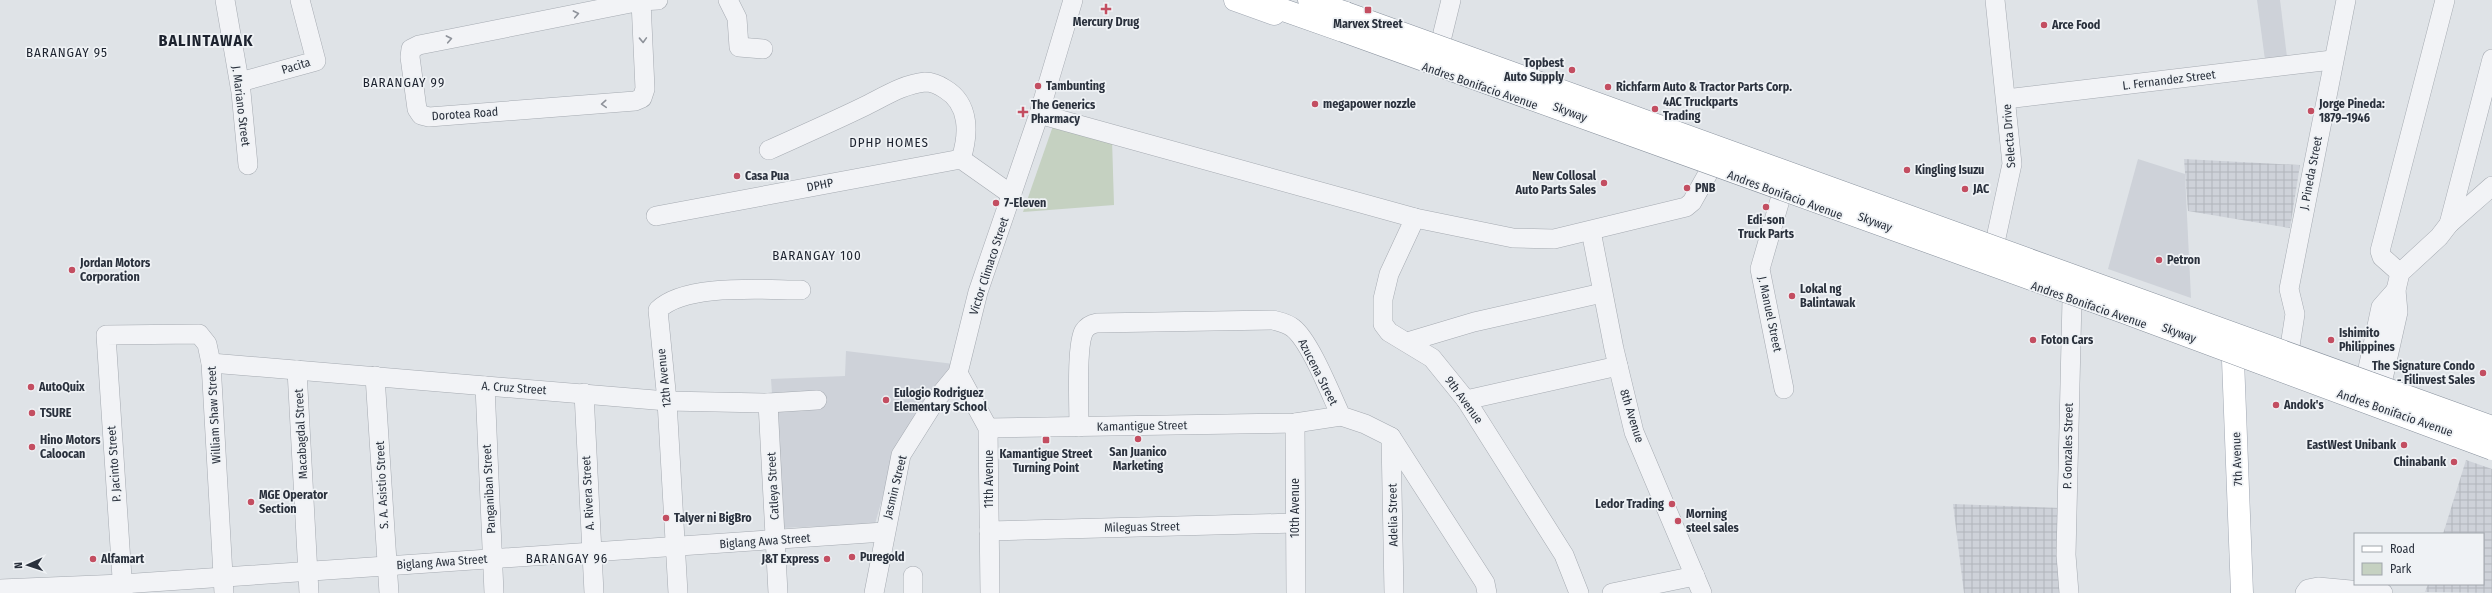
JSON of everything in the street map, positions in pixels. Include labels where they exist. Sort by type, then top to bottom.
[{"type":"main road","name":"Andres Bonifacio Avenue","points":[[1235,0],[1782,193],[1988,270],[2492,448]]},
{"type":"main road","name":"Skyway","points":[[1256,0],[2122,312],[2492,448]]},
{"type":"main road","name":"Andres Bonifacio Avenue","points":[[1320,1],[1439,46],[1996,241],[2375,376],[2492,420]]},
{"type":"main road","name":"Skyway","points":[[1320,1],[2492,427]]},
{"type":"main road","name":"7th Avenue","points":[[2231,325],[2242,593]]},
{"type":"street","name":"J. Mariano Street","points":[[225,0],[240,82],[248,165]]},
{"type":"street","name":"Pacita","points":[[240,82],[316,61],[300,0]]},
{"type":"street","points":[[728,0],[737,18],[739,47],[763,49]]},
{"type":"street","name":"Victor Climaco Street","points":[[958,373],[978,292],[1039,114],[1073,0]]},
{"type":"street","points":[[1434,70],[1451,0]]},
{"type":"street","name":"Selecta Drive","points":[[1988,270],[2012,172],[2006,99],[1995,0]]},
{"type":"street","name":"J. Pineda Street","points":[[2290,346],[2295,314],[2289,289],[2332,60],[2346,0]]},
{"type":"street","points":[[2375,376],[2398,312],[2398,282],[2382,257],[2380,251],[2445,0]]},
{"type":"street","name":"Dorotea Road","points":[[650,1],[645,89],[642,98],[635,101],[429,117],[421,115],[417,109],[410,57],[411,49],[419,45],[650,1]]},
{"type":"street","points":[[2450,224],[2492,59]]},
{"type":"street","name":"L. Fernandez Street","points":[[2006,99],[2332,60]]},
{"type":"street","points":[[769,150],[889,94],[926,82],[939,85],[952,93],[961,104],[966,124],[967,141],[961,159],[1012,195]]},
{"type":"street","points":[[1039,114],[1414,218],[1513,238],[1554,239],[1686,207],[1692,202],[1711,168]]},
{"type":"street","name":"DPHP","points":[[656,216],[961,159]]},
{"type":"street","points":[[2398,282],[2450,224],[2492,186]]},
{"type":"street","name":"J. Manuel Street","points":[[1782,193],[1760,270],[1784,390]]},
{"type":"street","name":"9th Avenue","points":[[1414,218],[1389,274],[1383,300],[1383,324],[1389,332],[1432,358],[1466,400],[1564,555],[1579,593]]},
{"type":"street","name":"8th Avenue","points":[[1591,231],[1602,293],[1634,432],[1702,593]]},
{"type":"street","name":"12th Avenue","points":[[678,593],[667,401],[657,315],[662,306],[669,301],[715,290],[801,290]]},
{"type":"street","points":[[1407,342],[1474,322],[1602,293]]},
{"type":"street","name":"P. Gonzales Street","points":[[2069,593],[2066,555],[2072,299]]},
{"type":"street","name":"Azucena Street","points":[[1079,427],[1082,336],[1085,329],[1097,323],[1273,320],[1284,323],[1293,328],[1303,341],[1341,416],[1365,424],[1392,437]]},
{"type":"street","name":"William Shaw Street","points":[[106,335],[199,334],[207,344],[211,363],[224,585]]},
{"type":"street","name":"P. Jacinto Street","points":[[106,335],[122,588]]},
{"type":"street","name":"A. Cruz Street","points":[[211,363],[667,401],[768,403],[817,400]]},
{"type":"street","points":[[1466,400],[1618,366]]},
{"type":"street","name":"Macabagdal Street","points":[[297,370],[309,593]]},
{"type":"street","name":"11th Avenue","points":[[958,373],[988,428],[990,593]]},
{"type":"street","name":"Jasmin Street","points":[[874,593],[884,532],[901,455],[935,401],[958,373]]},
{"type":"street","name":"S. A. Asistio Street","points":[[375,376],[389,593]]},
{"type":"street","name":"Panganiban Street","points":[[485,386],[494,593]]},
{"type":"street","name":"A. Rivera Street","points":[[584,393],[594,593]]},
{"type":"street","name":"Catleya Street","points":[[768,403],[778,593]]},
{"type":"street","name":"Kamantigue Street","points":[[988,428],[1295,423],[1341,416]]},
{"type":"street","name":"10th Avenue","points":[[1295,423],[1296,593]]},
{"type":"street","points":[[1392,437],[1485,583],[1487,593]]},
{"type":"street","name":"Adelia Street","points":[[1392,437],[1394,593]]},
{"type":"street","name":"Mileguas Street","points":[[989,531],[1295,523]]},
{"type":"street","name":"Biglang Awa Street","points":[[0,589],[224,585],[308,571],[884,532]]},
{"type":"street","points":[[1612,593],[1695,576]]},
{"type":"street","points":[[2307,591],[2318,587],[2383,593]]},
{"type":"shaded area","points":[[2257,0],[2280,0],[2287,57],[2265,60]]},
{"type":"shaded area","points":[[2138,159],[2185,174],[2191,298],[2108,269]]},
{"type":"shaded area","points":[[2184,159],[2300,165],[2290,228],[2188,211]]},
{"type":"shaded area","points":[[846,351],[954,364],[896,449],[875,524],[781,528],[771,379],[845,376]]},
{"type":"shaded area","points":[[2466,460],[2492,469],[2492,593],[2425,592],[2428,585],[2484,585],[2484,533],[2443,533]]},
{"type":"shaded area","points":[[1953,504],[2062,508],[2056,544],[2062,593],[1964,593]]},
{"type":"green space","points":[[1054,123],[1112,139],[1114,205],[1023,212]]},
{"type":"place","name":"Mercury Drug","points":[[1106,9]]},
{"type":"place","name":"Marvex Street","points":[[1368,10]]},
{"type":"place","name":"Arce Food","points":[[2044,25]]},
{"type":"place","name":"Topbest Auto Supply","points":[[1572,70]]},
{"type":"place","name":"Tambunting","points":[[1038,86]]},
{"type":"place","name":"Richfarm Auto & Tractor Parts Corp.","points":[[1608,87]]},
{"type":"place","name":"megapower nozzle","points":[[1315,104]]},
{"type":"place","name":"4AC Truckparts Trading","points":[[1655,109]]},
{"type":"place","name":"Jorge Pineda: 1879–1946","points":[[2311,111]]},
{"type":"place","name":"The Generics Pharmacy","points":[[1023,112]]},
{"type":"place","name":"Kingling Isuzu","points":[[1907,170]]},
{"type":"place","name":"Casa Pua","points":[[737,176]]},
{"type":"place","name":"New Collosal Auto Parts Sales","points":[[1604,183]]},
{"type":"place","name":"PNB","points":[[1687,188]]},
{"type":"place","name":"JAC","points":[[1965,189]]},
{"type":"place","name":"7-Eleven","points":[[996,203]]},
{"type":"place","name":"Edi-son Truck Parts","points":[[1766,207]]},
{"type":"place","name":"Petron","points":[[2159,260]]},
{"type":"place","name":"Jordan Motors Corporation","points":[[72,270]]},
{"type":"place","name":"Lokal ng Balintawak","points":[[1792,296]]},
{"type":"place","name":"Foton Cars","points":[[2033,340]]},
{"type":"place","name":"Ishimito Philippines","points":[[2331,340]]},
{"type":"place","name":"The Signature Condo - Filinvest Sales","points":[[2483,373]]},
{"type":"place","name":"AutoQuix","points":[[31,387]]},
{"type":"place","name":"Eulogio Rodriguez Elementary School","points":[[886,400]]},
{"type":"place","name":"Andok's","points":[[2276,405]]},
{"type":"place","name":"TSURE","points":[[32,413]]},
{"type":"place","name":"San Juanico Marketing","points":[[1138,439]]},
{"type":"place","name":"Kamantigue Street Turning Point","points":[[1046,440]]},
{"type":"place","name":"EastWest Unibank","points":[[2404,445]]},
{"type":"place","name":"Hino Motors Caloocan","points":[[32,447]]},
{"type":"place","name":"Chinabank","points":[[2454,462]]},
{"type":"place","name":"MGE Operator Section","points":[[251,502]]},
{"type":"place","name":"Ledor Trading","points":[[1672,504]]},
{"type":"place","name":"Talyer ni BigBro","points":[[666,518]]},
{"type":"place","name":"Morning steel sales","points":[[1678,521]]},
{"type":"place","name":"Puregold","points":[[852,557]]},
{"type":"place","name":"Alfamart","points":[[93,559]]},
{"type":"place","name":"J&T Express","points":[[827,559]]},
{"type":"district","name":"BALINTAWAK","points":[[206,40]]},
{"type":"district","name":"BARANGAY 95","points":[[67,52]]},
{"type":"district","name":"BARANGAY 99","points":[[404,82]]},
{"type":"district","name":"DPHP HOMES","points":[[889,142]]},
{"type":"district","name":"BARANGAY 100","points":[[817,255]]},
{"type":"district","name":"BARANGAY 96","points":[[567,558]]}]
